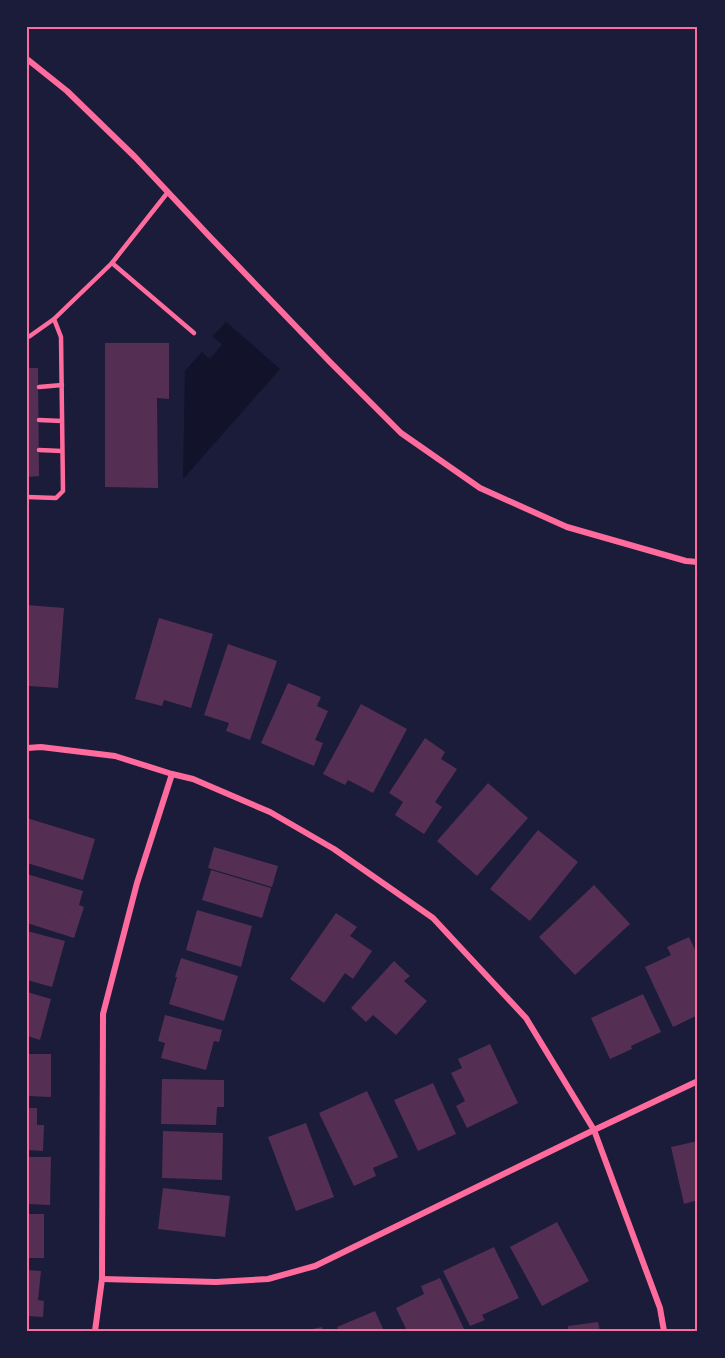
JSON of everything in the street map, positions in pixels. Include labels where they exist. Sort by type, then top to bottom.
[{"type":"street","points":[[27,59],[67,91],[135,157],[330,362],[401,433],[480,488],[567,527],[686,561],[698,562]]},
{"type":"street","points":[[27,748],[41,747],[115,756],[193,779],[270,812],[334,849],[433,918],[526,1018],[594,1130],[660,1308],[664,1331]]},
{"type":"street","points":[[95,1331],[102,1279],[103,1014],[137,883],[172,774]]},
{"type":"street","points":[[102,1279],[216,1282],[268,1279],[315,1266],[698,1081]]},
{"type":"lane","points":[[27,337],[54,319],[112,263],[168,192]]},
{"type":"lane","points":[[112,263],[194,333]]},
{"type":"lane","points":[[27,496],[56,498],[63,491],[61,337],[54,319]]},
{"type":"lane","points":[[39,387],[62,385]]},
{"type":"lane","points":[[39,420],[62,420]]},
{"type":"lane","points":[[39,450],[62,451]]},
{"type":"shaded area","points":[[226,322],[280,369],[183,479],[185,371],[202,352],[210,359],[222,345],[213,336]]},
{"type":"building","points":[[105,343],[169,343],[169,399],[157,398],[158,488],[105,487]]},
{"type":"building","points":[[27,368],[38,368],[39,476],[27,477]]},
{"type":"building","points":[[27,605],[64,608],[58,688],[29,686],[27,683]]},
{"type":"building","points":[[159,618],[213,634],[191,708],[164,700],[162,706],[135,699]]},
{"type":"building","points":[[228,644],[277,661],[250,740],[226,731],[229,723],[204,715]]},
{"type":"building","points":[[288,683],[321,697],[317,706],[328,711],[315,740],[323,743],[314,766],[261,743]]},
{"type":"building","points":[[361,704],[407,729],[373,793],[348,780],[345,785],[323,774]]},
{"type":"building","points":[[425,738],[445,752],[441,759],[457,769],[435,802],[442,807],[424,834],[395,815],[403,802],[389,793]]},
{"type":"building","points":[[488,783],[528,818],[477,876],[437,841]]},
{"type":"building","points":[[27,818],[95,839],[83,880],[27,863]]},
{"type":"building","points":[[538,830],[578,862],[530,921],[490,889]]},
{"type":"building","points":[[214,847],[278,866],[272,887],[208,868]]},
{"type":"building","points":[[211,870],[271,888],[262,918],[202,900]]},
{"type":"building","points":[[27,874],[83,891],[79,905],[84,907],[74,938],[27,923]]},
{"type":"building","points":[[594,885],[630,924],[575,975],[539,937]]},
{"type":"building","points":[[197,910],[252,926],[241,967],[186,950]]},
{"type":"building","points":[[336,913],[357,927],[350,936],[372,951],[353,979],[345,973],[324,1003],[290,979]]},
{"type":"building","points":[[27,931],[65,941],[52,987],[27,980]]},
{"type":"building","points":[[689,937],[698,956],[698,1015],[673,1027],[645,967],[671,955],[667,947]]},
{"type":"building","points":[[181,958],[238,976],[224,1021],[169,1004]]},
{"type":"building","points":[[394,961],[410,976],[404,981],[427,1001],[396,1035],[373,1015],[366,1022],[351,1008]]},
{"type":"building","points":[[27,992],[51,999],[40,1040],[27,1036]]},
{"type":"building","points":[[643,994],[661,1032],[610,1059],[591,1018]]},
{"type":"building","points":[[165,1015],[222,1030],[219,1042],[214,1041],[206,1070],[161,1058],[165,1043],[158,1041]]},
{"type":"building","points":[[490,1044],[518,1103],[467,1128],[456,1106],[465,1101],[451,1073],[462,1068],[458,1059]]},
{"type":"building","points":[[27,1054],[51,1054],[51,1097],[27,1096]]},
{"type":"building","points":[[162,1079],[224,1080],[224,1107],[217,1107],[216,1125],[161,1124]]},
{"type":"building","points":[[433,1083],[456,1134],[418,1151],[394,1100]]},
{"type":"building","points":[[367,1091],[398,1157],[373,1168],[376,1176],[354,1186],[319,1113]]},
{"type":"building","points":[[27,1108],[37,1108],[37,1125],[44,1125],[43,1151],[27,1150]]},
{"type":"building","points":[[306,1123],[334,1197],[296,1211],[268,1137]]},
{"type":"building","points":[[163,1131],[223,1133],[222,1180],[162,1178]]},
{"type":"building","points":[[698,1141],[698,1200],[684,1204],[671,1147]]},
{"type":"building","points":[[27,1157],[51,1157],[50,1205],[27,1204]]},
{"type":"building","points":[[163,1188],[230,1196],[225,1237],[158,1229]]},
{"type":"building","points":[[27,1214],[44,1214],[44,1258],[27,1258]]},
{"type":"building","points":[[557,1222],[589,1281],[542,1306],[510,1247]]},
{"type":"building","points":[[494,1247],[519,1298],[482,1315],[485,1320],[470,1326],[443,1271]]},
{"type":"building","points":[[27,1270],[41,1271],[38,1300],[44,1301],[43,1317],[27,1316]]},
{"type":"building","points":[[440,1278],[465,1331],[407,1331],[396,1308],[424,1294],[421,1286]]},
{"type":"building","points":[[375,1311],[384,1331],[339,1331],[337,1327]]},
{"type":"building","points":[[598,1322],[600,1331],[568,1331],[568,1326]]},
{"type":"building","points":[[322,1327],[323,1331],[308,1330]]}]
